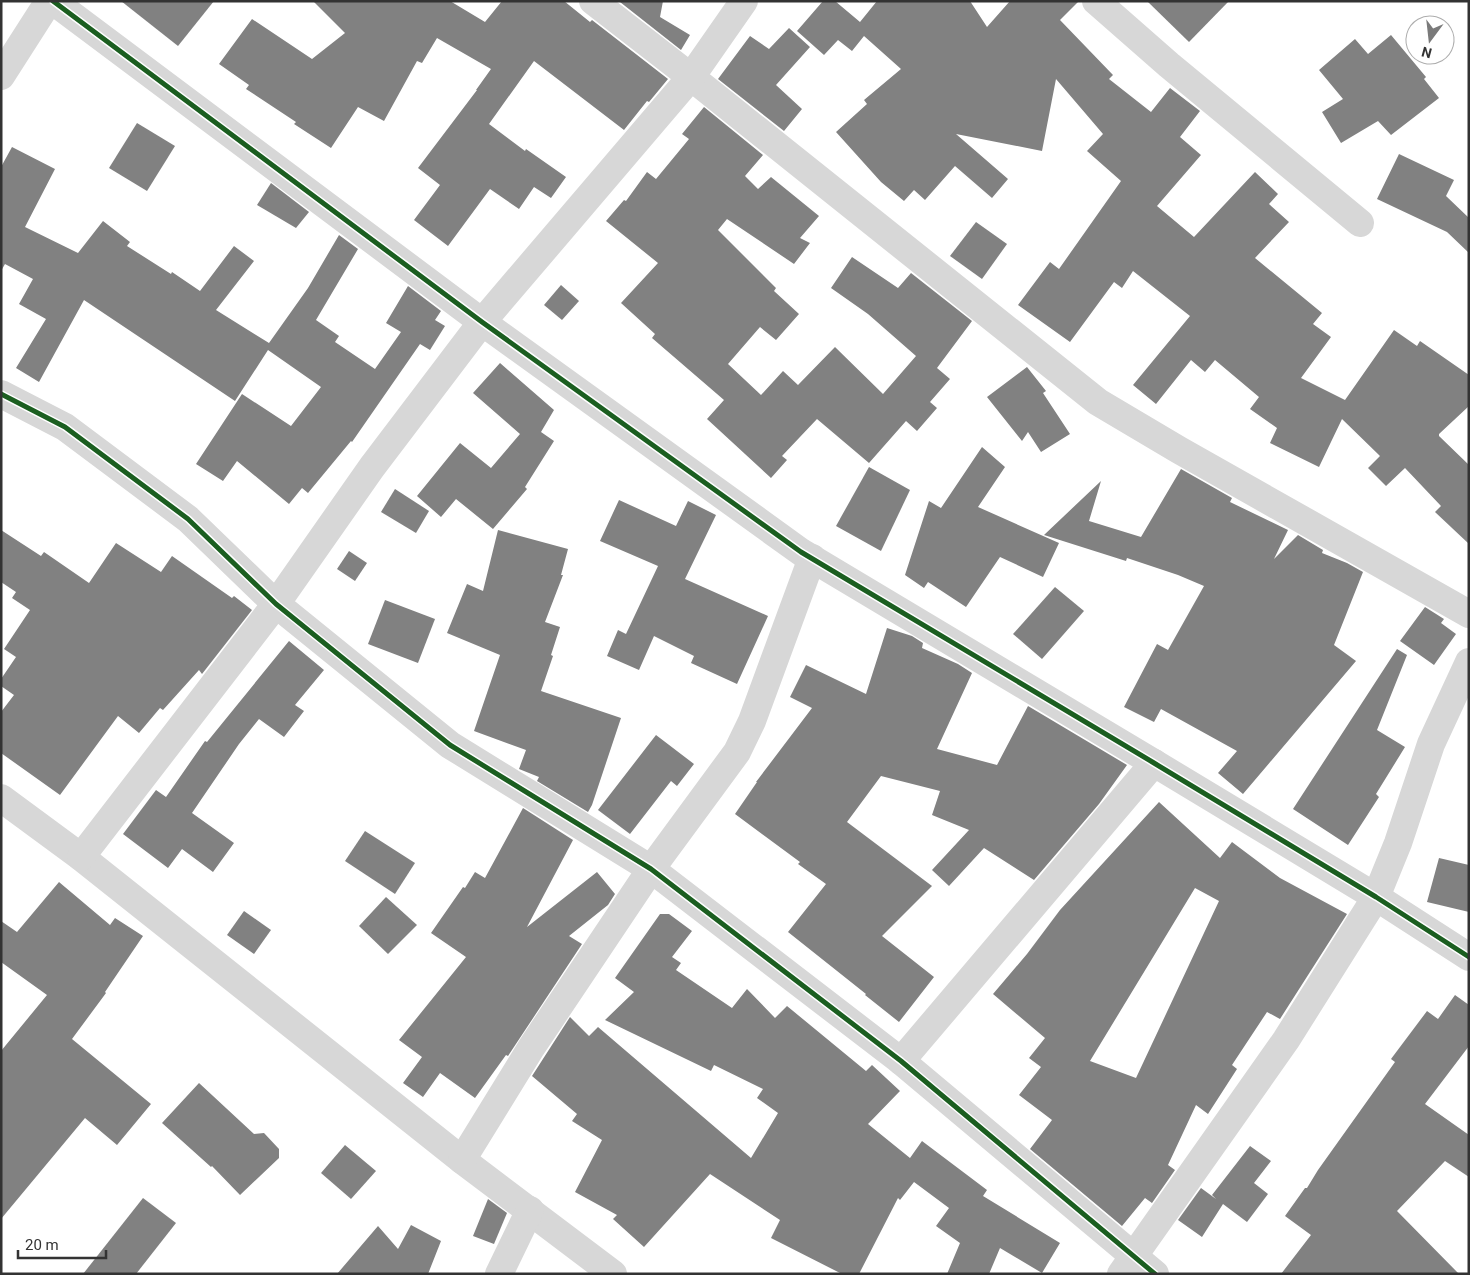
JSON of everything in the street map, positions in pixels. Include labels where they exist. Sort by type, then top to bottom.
[{"type":"street","points":[[1,76],[51,1],[482,322],[801,552],[1376,897],[1469,957]]},
{"type":"street","points":[[594,1],[691,76],[1098,402],[1469,614]]},
{"type":"street","points":[[81,857],[276,604],[372,467],[482,322],[691,76],[744,1]]},
{"type":"street","points":[[1096,1],[1169,65],[1360,223]]},
{"type":"street","points":[[1,394],[64,427],[188,519],[276,604],[450,745],[651,868],[901,1061],[1127,1265],[1155,1274]]},
{"type":"street","points":[[462,1160],[531,1048],[651,868],[737,752],[752,721],[812,558]]},
{"type":"street","points":[[1127,1265],[1286,1040],[1376,897],[1398,843],[1431,744],[1469,662]]},
{"type":"street","points":[[901,1061],[1154,763]]},
{"type":"street","points":[[1,798],[81,857],[462,1160],[613,1274]]},
{"type":"street","points":[[499,1274],[530,1210]]},
{"type":"building","points":[[121,1],[214,1],[178,46]]},
{"type":"building","points":[[313,1],[450,1],[485,22],[502,1],[564,1],[590,22],[592,20],[668,79],[649,102],[647,101],[624,130],[534,61],[489,124],[525,151],[526,149],[566,177],[551,198],[534,187],[519,209],[490,189],[448,246],[414,220],[440,185],[418,168],[491,69],[437,38],[422,63],[417,61],[384,121],[358,107],[331,148],[246,89],[249,85],[219,64],[252,19],[312,59],[345,33]]},
{"type":"building","points":[[663,1],[660,17],[690,35],[681,50],[620,2]]},
{"type":"building","points":[[823,1],[835,1],[860,22],[877,1],[970,1],[987,27],[1010,1],[1079,1],[1060,20],[1113,75],[1109,79],[1151,112],[1170,88],[1200,111],[1180,137],[1201,155],[1157,206],[1194,237],[1255,172],[1278,194],[1269,204],[1289,222],[1255,258],[1322,313],[1313,324],[1331,337],[1301,378],[1345,400],[1394,330],[1417,346],[1420,341],[1469,375],[1469,406],[1439,436],[1469,465],[1469,544],[1435,512],[1441,506],[1405,468],[1386,486],[1368,468],[1380,456],[1342,419],[1319,467],[1270,443],[1277,428],[1250,409],[1259,397],[1215,360],[1205,372],[1191,360],[1156,404],[1133,385],[1190,316],[1133,271],[1122,288],[1114,282],[1070,342],[1018,305],[1050,262],[1059,269],[1121,181],[1087,151],[1103,134],[1056,79],[1042,151],[956,134],[1008,179],[992,198],[955,166],[925,200],[914,190],[904,201],[881,182],[836,132],[867,104],[864,100],[901,69],[864,36],[852,51],[838,40],[824,55],[797,31]]},
{"type":"building","points":[[1147,1],[1229,1],[1189,42]]},
{"type":"building","points":[[789,28],[810,47],[776,85],[802,109],[784,131],[718,79],[750,36],[769,49]]},
{"type":"building","points":[[1391,35],[1405,52],[1405,65],[1416,65],[1439,98],[1391,135],[1378,121],[1341,143],[1322,112],[1343,99],[1319,70],[1355,39],[1368,54]]},
{"type":"building","points":[[704,107],[763,155],[745,176],[758,189],[771,177],[819,216],[800,238],[810,243],[794,264],[727,219],[718,230],[776,288],[774,291],[799,314],[776,340],[760,327],[728,364],[761,395],[783,371],[798,385],[835,347],[883,394],[916,356],[868,314],[831,288],[852,257],[898,288],[911,273],[972,321],[937,368],[950,379],[930,402],[937,408],[917,431],[906,421],[869,463],[817,419],[782,456],[787,460],[771,478],[707,419],[724,400],[652,338],[655,334],[621,303],[658,263],[606,221],[624,200],[626,201],[647,172],[656,179],[689,139],[682,134]]},
{"type":"building","points":[[137,123],[175,146],[147,191],[109,168]]},
{"type":"building","points":[[12,147],[55,169],[25,227],[78,253],[103,221],[130,242],[127,246],[200,291],[234,246],[254,261],[216,310],[269,343],[308,288],[339,235],[358,249],[316,320],[339,336],[335,342],[375,369],[401,332],[386,323],[408,286],[441,311],[435,320],[445,326],[430,350],[420,344],[352,442],[308,493],[302,488],[289,504],[237,461],[223,481],[196,464],[242,394],[291,426],[321,387],[268,350],[235,401],[84,300],[39,382],[16,368],[46,319],[19,304],[33,279],[5,264],[1,271],[1,167]]},
{"type":"building","points":[[1399,154],[1454,180],[1446,196],[1469,218],[1469,253],[1447,232],[1377,199]]},
{"type":"building","points":[[271,183],[309,212],[296,228],[257,205]]},
{"type":"building","points":[[976,222],[1007,244],[982,279],[950,256]]},
{"type":"building","points":[[561,285],[579,301],[562,320],[544,305]]},
{"type":"building","points":[[500,363],[554,410],[541,432],[554,441],[525,487],[527,489],[493,529],[456,499],[441,517],[417,496],[460,443],[491,468],[520,434],[473,393]]},
{"type":"building","points":[[1027,367],[1046,391],[1043,393],[1070,434],[1041,452],[1028,432],[1022,441],[987,397]]},
{"type":"building","points":[[982,447],[1005,467],[978,507],[1059,543],[1043,577],[1000,557],[966,607],[928,582],[924,588],[905,575],[929,501],[941,508]]},
{"type":"building","points":[[869,467],[910,490],[881,551],[836,526]]},
{"type":"building","points":[[1181,469],[1232,498],[1230,502],[1288,530],[1274,559],[1298,535],[1323,550],[1322,553],[1363,572],[1334,645],[1356,661],[1243,794],[1218,773],[1237,751],[1161,709],[1154,722],[1124,707],[1157,644],[1168,650],[1204,586],[1127,558],[1126,561],[1044,535],[1101,481],[1089,521],[1141,537]]},
{"type":"building","points":[[395,489],[429,511],[416,533],[381,512]]},
{"type":"building","points":[[619,500],[676,526],[688,501],[716,515],[685,579],[768,616],[737,684],[691,663],[694,656],[654,636],[639,670],[607,656],[618,630],[626,634],[658,566],[600,541]]},
{"type":"building","points":[[1,530],[41,556],[44,552],[89,583],[116,543],[161,572],[172,556],[232,598],[234,596],[252,610],[202,674],[199,670],[163,710],[160,708],[139,733],[118,716],[60,795],[1,753],[1,712],[14,695],[1,686],[1,679],[16,657],[4,649],[30,610],[12,598],[16,592],[1,582]]},
{"type":"building","points":[[498,530],[568,549],[561,575],[563,575],[545,622],[560,627],[551,655],[553,656],[541,691],[621,718],[588,812],[537,781],[539,777],[519,769],[526,750],[474,731],[500,655],[447,633],[467,584],[483,591]]},
{"type":"building","points":[[349,551],[367,563],[355,581],[337,569]]},
{"type":"building","points":[[1055,587],[1084,611],[1042,659],[1013,634]]},
{"type":"building","points":[[385,600],[435,619],[418,663],[368,644]]},
{"type":"building","points":[[1425,607],[1444,619],[1441,623],[1456,634],[1434,665],[1400,641]]},
{"type":"building","points":[[887,628],[912,636],[923,643],[922,648],[958,664],[972,673],[937,749],[997,765],[1028,706],[1127,765],[1099,804],[1034,880],[984,848],[949,886],[932,870],[969,830],[932,815],[940,791],[881,776],[847,822],[932,886],[882,936],[934,977],[899,1022],[788,932],[826,884],[798,864],[800,862],[735,814],[756,782],[812,708],[790,697],[806,665],[866,694]]},
{"type":"building","points":[[289,641],[324,670],[295,705],[304,711],[284,737],[259,719],[239,744],[192,813],[234,843],[213,872],[182,849],[168,868],[123,834],[156,790],[166,797],[205,741],[207,742]]},
{"type":"building","points":[[1397,649],[1407,655],[1377,730],[1405,747],[1376,794],[1379,797],[1348,845],[1293,809]]},
{"type":"building","points":[[656,735],[694,764],[677,786],[671,781],[630,834],[598,810]]},
{"type":"building","points":[[1159,802],[1220,858],[1232,842],[1280,878],[1347,914],[1280,1019],[1267,1012],[1232,1065],[1237,1069],[1208,1114],[1196,1105],[1168,1165],[1175,1170],[1152,1203],[1145,1198],[1122,1226],[1030,1149],[1052,1120],[1019,1095],[1041,1067],[1029,1058],[1045,1038],[993,994],[1027,954],[1060,910]],"holes":[[[1195,888],[1219,901],[1136,1078],[1090,1061]]]},
{"type":"building","points":[[523,808],[573,840],[527,927],[597,872],[615,894],[608,905],[569,936],[582,944],[508,1056],[506,1055],[475,1098],[440,1073],[423,1097],[403,1083],[422,1057],[399,1040],[466,957],[431,933],[475,872],[485,878]]},
{"type":"building","points":[[365,831],[415,863],[395,894],[345,861]]},
{"type":"building","points":[[1439,858],[1469,865],[1469,912],[1427,902]]},
{"type":"building","points":[[59,882],[110,925],[115,918],[143,936],[106,993],[72,1039],[151,1104],[117,1145],[85,1118],[1,1219],[1,1051],[47,995],[1,962],[1,921],[17,932]]},
{"type":"building","points":[[386,897],[417,925],[388,954],[359,926]]},
{"type":"building","points":[[244,911],[271,930],[254,954],[227,935]]},
{"type":"building","points":[[660,914],[669,914],[692,931],[672,957],[681,963],[676,970],[732,1008],[747,989],[775,1018],[787,1006],[866,1071],[872,1065],[900,1091],[868,1124],[910,1158],[922,1141],[987,1190],[983,1196],[1060,1243],[1042,1273],[1000,1248],[989,1274],[947,1274],[960,1243],[936,1226],[949,1208],[914,1182],[900,1200],[898,1198],[859,1274],[842,1274],[771,1238],[780,1220],[710,1174],[644,1247],[613,1219],[617,1215],[575,1192],[602,1140],[572,1121],[577,1114],[532,1076],[570,1017],[589,1036],[598,1027],[751,1158],[778,1113],[757,1098],[763,1089],[714,1065],[711,1071],[605,1020],[634,992],[615,978]]},
{"type":"building","points":[[1455,995],[1469,1005],[1469,1046],[1425,1104],[1469,1135],[1469,1177],[1445,1161],[1397,1211],[1459,1274],[1281,1274],[1311,1235],[1285,1216],[1305,1188],[1307,1188],[1395,1062],[1391,1059],[1427,1011],[1438,1019]]},
{"type":"building","points":[[199,1083],[254,1134],[264,1133],[279,1149],[279,1158],[240,1195],[212,1166],[162,1123]]},
{"type":"building","points":[[345,1145],[376,1171],[351,1199],[321,1173]]},
{"type":"building","points":[[1250,1146],[1271,1161],[1254,1183],[1268,1194],[1247,1222],[1223,1204],[1202,1237],[1178,1220],[1201,1188],[1216,1199],[1212,1195]]},
{"type":"building","points":[[143,1198],[176,1223],[136,1274],[83,1274]]},
{"type":"building","points":[[488,1199],[507,1213],[494,1244],[473,1236]]},
{"type":"building","points":[[411,1225],[441,1241],[428,1274],[337,1274],[378,1226],[398,1249]]},
{"type":"cycle path","points":[[53,1],[482,322],[801,552],[1376,897],[1469,957]]},
{"type":"cycle path","points":[[1,394],[65,427],[188,519],[276,604],[450,745],[651,869],[901,1061],[1155,1274]]}]
